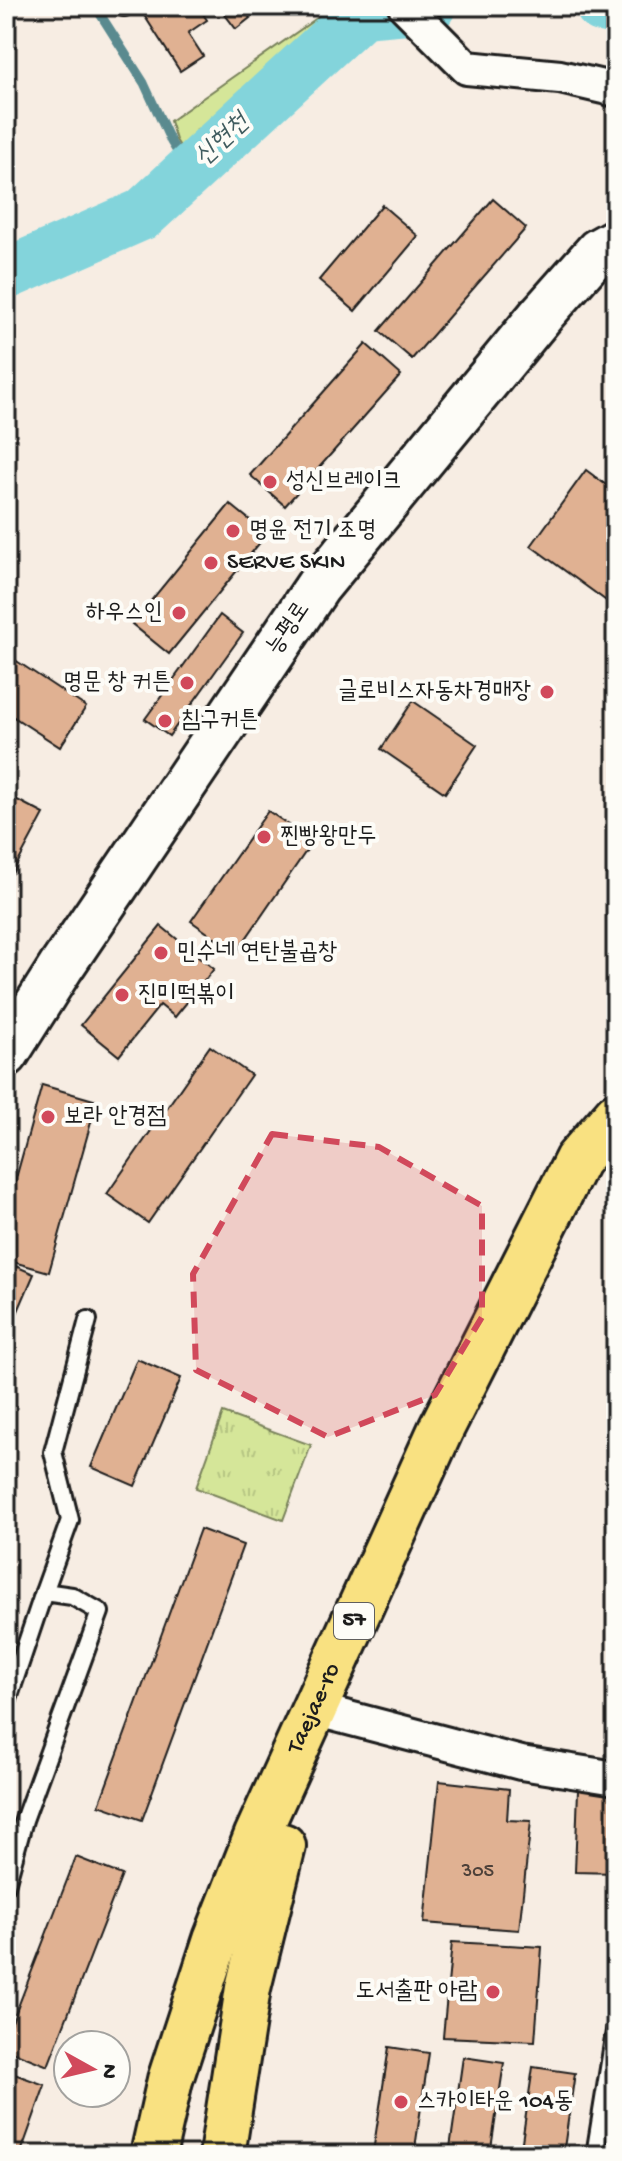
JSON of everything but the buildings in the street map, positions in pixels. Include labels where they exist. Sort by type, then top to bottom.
[{"type":"highway","name":"Taejae-ro","points":[[177,2155],[194,2085],[270,1841],[441,1429],[577,1160],[616,1115]]},
{"type":"highway","name":"Taejae-ro","points":[[153,2155],[170,2080],[211,1953],[333,1714],[456,1439],[599,1169],[616,1149]]},
{"type":"highway","points":[[130,2155],[164,2034],[220,1888],[270,1841]]},
{"type":"highway","points":[[222,2155],[270,1841]]},
{"type":"main road","name":"능평로","points":[[6,1054],[61,967],[318,586],[543,313],[598,251],[616,241]]},
{"type":"street","points":[[405,6],[467,68],[560,77],[616,90]]},
{"type":"street","points":[[333,1714],[521,1763],[616,1778]]},
{"type":"lane","points":[[6,1705],[70,1520],[53,1452],[88,1320]]},
{"type":"lane","points":[[6,1885],[24,1820],[100,1612],[72,1596],[44,1592]]},
{"type":"lane","points":[[595,2155],[616,2025]]},
{"type":"highlighted area","points":[[272,1134],[379,1147],[482,1206],[482,1317],[435,1395],[328,1437],[196,1370],[193,1274]]},
{"type":"green space","points":[[334,6],[363,6],[354,11],[191,164],[176,140],[170,121]]},
{"type":"green space","points":[[223,1413],[311,1445],[283,1520],[196,1488]]},
{"type":"waterway","points":[[95,6],[144,83],[171,142],[189,171]]},
{"type":"waterway","name":"신현천","points":[[6,274],[143,214],[362,12],[430,6]]},
{"type":"waterway","name":"신현천","points":[[601,6],[616,9]]},
{"type":"place","name":"성신브레이크","points":[[270,482]]},
{"type":"place","name":"명윤 전기 조명","points":[[233,531]]},
{"type":"place","name":"SERVE SKIN","points":[[211,563]]},
{"type":"place","name":"하우스인","points":[[179,613]]},
{"type":"place","name":"명문 창 커튼","points":[[187,683]]},
{"type":"place","name":"글로비스자동차경매장","points":[[547,692]]},
{"type":"place","name":"침구커튼","points":[[165,721]]},
{"type":"place","name":"찐빵왕만두","points":[[264,837]]},
{"type":"place","name":"민수네 연탄불곱창","points":[[161,953]]},
{"type":"place","name":"진미떡볶이","points":[[122,995]]},
{"type":"place","name":"보라 안경점","points":[[48,1117]]},
{"type":"place","name":"도서출판 아람","points":[[493,1992]]},
{"type":"place","name":"스카이타운 104동","points":[[401,2102]]}]
